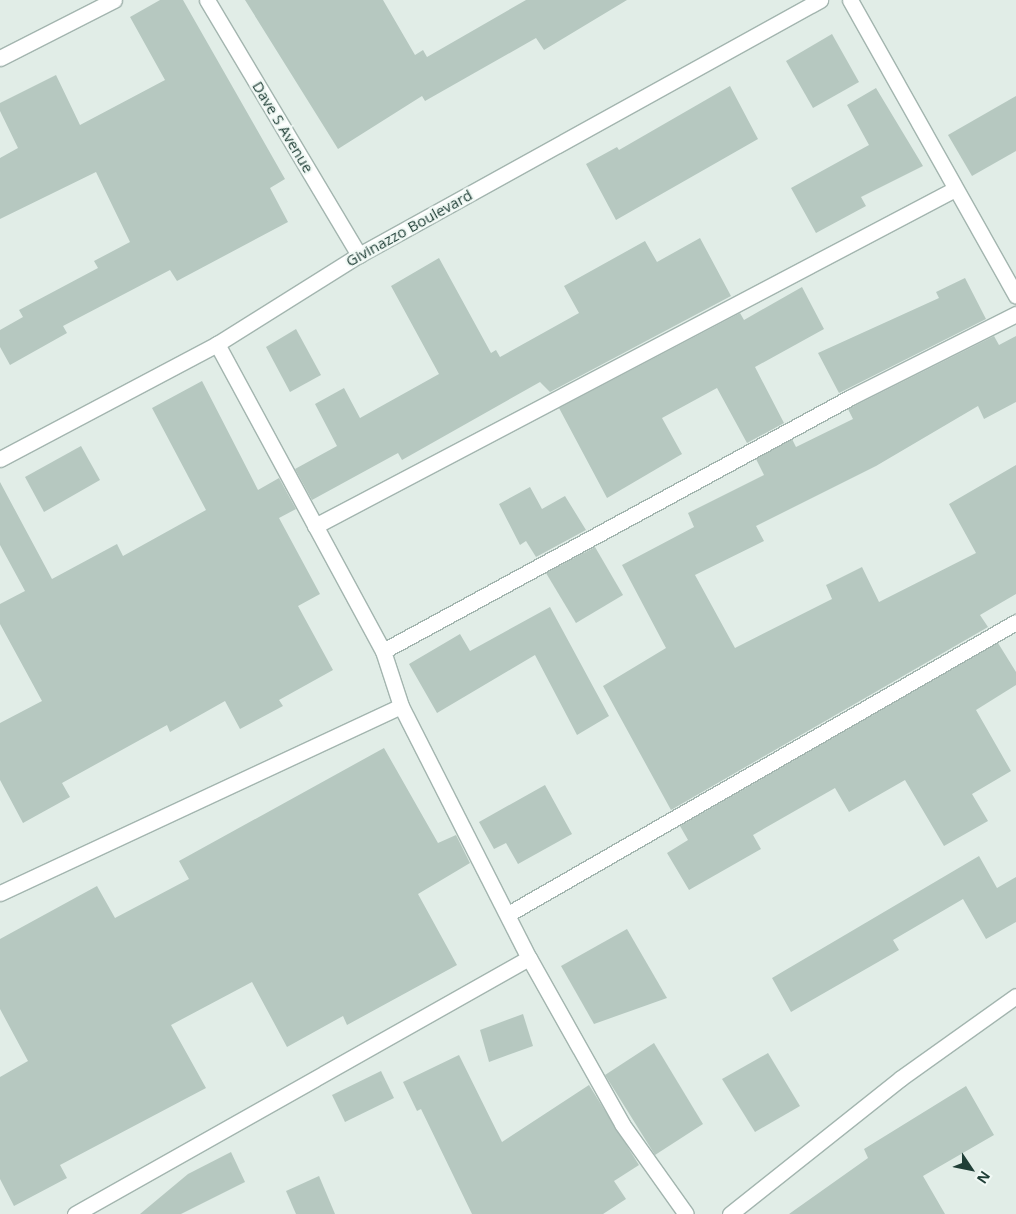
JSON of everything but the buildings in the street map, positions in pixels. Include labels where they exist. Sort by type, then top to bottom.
[{"type":"street","points":[[0,58],[114,0]]},
{"type":"street","name":"Dave S Avenue","points":[[207,0],[359,255]]},
{"type":"street","name":"Givinazzo Boulevard","points":[[0,459],[217,344],[359,255],[820,0]]},
{"type":"street","points":[[850,0],[1016,296]]},
{"type":"street","points":[[315,526],[955,189]]},
{"type":"street","points":[[383,651],[851,397],[1016,314]]},
{"type":"street","points":[[217,344],[383,651],[401,706],[508,914],[528,958],[622,1124],[686,1214]]},
{"type":"street","points":[[508,914],[1016,622]]},
{"type":"street","points":[[0,893],[401,706]]},
{"type":"street","points":[[75,1214],[528,958]]},
{"type":"street","points":[[730,1214],[901,1078],[1016,996]]}]
